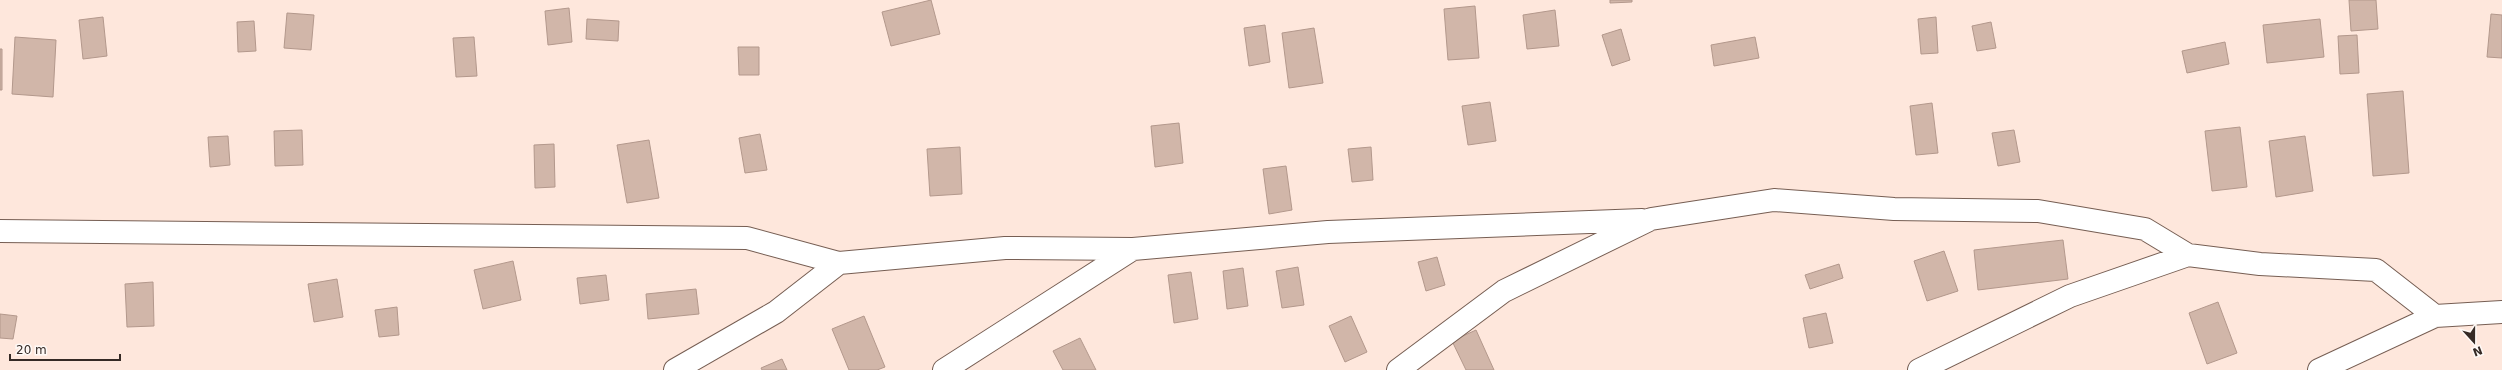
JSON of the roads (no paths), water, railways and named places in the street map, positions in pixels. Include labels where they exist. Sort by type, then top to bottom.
[{"type":"street","points":[[0,231],[746,238],[839,263],[1005,248],[1133,249],[1328,232],[1651,219],[1774,200],[1894,209],[2038,211],[2145,228],[2188,255],[2260,264],[2376,270],[2435,316]]},
{"type":"street","points":[[1398,370],[1504,291],[1651,219]]},
{"type":"street","points":[[944,370],[1133,249]]},
{"type":"street","points":[[1919,370],[2070,296],[2188,255]]},
{"type":"street","points":[[675,370],[776,312],[839,263]]},
{"type":"street","points":[[2319,370],[2435,316],[2502,312]]}]
